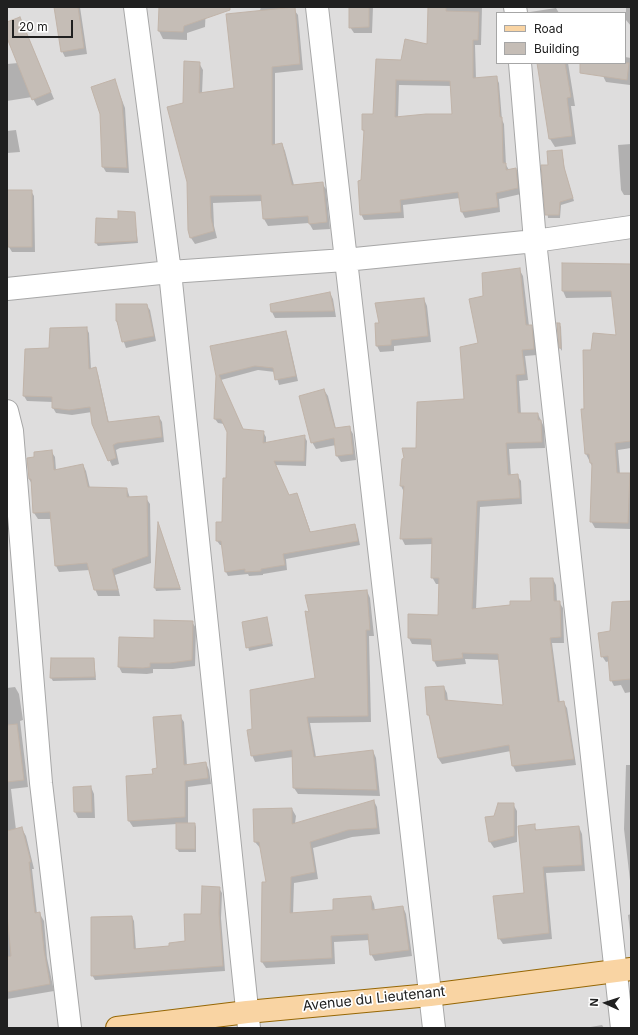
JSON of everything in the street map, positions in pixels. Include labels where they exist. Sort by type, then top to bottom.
[{"type":"main road","name":"Avenue du Lieutenant","points":[[118,1028],[248,1020],[430,994],[624,970]]},
{"type":"street","points":[[135,7],[170,272],[248,1020]]},
{"type":"street","points":[[317,7],[434,1028]]},
{"type":"street","points":[[520,64],[535,241],[624,970],[622,1028]]},
{"type":"street","points":[[7,289],[170,272],[345,260],[535,241],[631,227]]},
{"type":"street","points":[[7,411],[12,430],[41,783],[70,1028]]},
{"type":"shaded area","points":[[7,7],[631,7],[631,1028],[7,1028]]},
{"type":"building","points":[[54,7],[78,7],[84,48],[61,52]]},
{"type":"building","points":[[159,7],[230,7],[230,10],[184,26],[183,32],[158,31]]},
{"type":"building","points":[[295,7],[300,64],[272,67],[272,145],[282,143],[292,185],[323,182],[327,222],[309,224],[308,216],[263,219],[261,195],[210,196],[211,218],[214,231],[190,238],[188,230],[187,182],[167,107],[183,103],[184,61],[200,62],[199,93],[234,88],[226,14]]},
{"type":"building","points":[[349,7],[369,7],[369,27],[349,28]]},
{"type":"building","points":[[428,7],[446,7],[446,11],[479,12],[478,40],[473,40],[473,78],[497,76],[500,117],[502,117],[503,163],[506,163],[506,170],[516,168],[518,188],[496,193],[498,207],[461,212],[458,192],[400,200],[401,212],[360,215],[358,181],[361,180],[364,130],[362,130],[362,114],[373,114],[376,59],[401,60],[405,39],[427,44]],"holes":[[[396,80],[450,81],[452,114],[426,114],[395,117]]]},
{"type":"building","points":[[20,17],[51,92],[32,100],[7,38],[7,22]]},
{"type":"building","points":[[629,63],[627,80],[580,73],[580,64]]},
{"type":"building","points":[[537,64],[565,64],[571,97],[567,98],[572,136],[549,139]]},
{"type":"building","points":[[115,79],[122,102],[127,168],[102,167],[100,114],[91,87]]},
{"type":"building","points":[[562,150],[564,167],[573,198],[560,202],[559,215],[545,215],[541,165],[548,165],[547,151]]},
{"type":"building","points":[[7,190],[32,190],[32,247],[8,247]]},
{"type":"building","points":[[118,211],[135,212],[137,241],[95,243],[96,218],[118,219]]},
{"type":"building","points":[[562,263],[631,264],[631,441],[615,443],[617,473],[630,473],[628,523],[590,522],[592,463],[590,463],[589,454],[585,454],[581,409],[584,409],[583,350],[591,350],[593,333],[616,335],[611,291],[562,291]]},
{"type":"building","points":[[520,268],[526,325],[532,325],[534,349],[522,350],[525,374],[516,375],[518,413],[538,413],[538,420],[541,420],[542,442],[506,443],[508,475],[518,474],[520,498],[477,501],[472,609],[510,605],[510,601],[531,601],[530,578],[553,578],[554,601],[560,601],[561,637],[550,638],[558,702],[564,701],[574,759],[512,766],[509,745],[438,758],[429,715],[427,715],[425,687],[444,686],[445,700],[503,705],[498,654],[462,653],[463,658],[433,661],[431,639],[408,638],[408,614],[438,615],[439,578],[431,578],[432,538],[400,539],[404,486],[400,486],[402,459],[404,458],[402,448],[416,448],[417,402],[464,399],[460,347],[478,343],[469,299],[483,296],[482,273]]},
{"type":"building","points":[[330,292],[334,311],[271,312],[270,304]]},
{"type":"building","points":[[424,298],[428,336],[391,340],[391,345],[376,346],[375,323],[379,323],[375,303]]},
{"type":"building","points":[[116,304],[147,304],[154,336],[122,342],[116,321]]},
{"type":"building","points":[[557,323],[560,323],[561,348],[559,348]]},
{"type":"building","points":[[87,327],[89,369],[96,367],[108,422],[159,416],[162,437],[117,443],[113,445],[116,458],[108,461],[92,424],[90,407],[69,410],[52,408],[52,397],[23,396],[25,349],[49,348],[50,328]]},
{"type":"building","points":[[286,331],[296,376],[275,380],[273,368],[255,366],[219,375],[243,429],[264,431],[263,443],[305,435],[304,461],[274,461],[289,495],[297,493],[310,532],[355,524],[358,541],[283,554],[285,565],[261,569],[261,571],[245,572],[245,569],[225,572],[221,541],[216,541],[216,522],[222,522],[223,478],[226,478],[227,432],[221,419],[214,419],[216,376],[210,346]]},
{"type":"building","points":[[324,389],[335,428],[350,426],[353,454],[336,456],[334,438],[311,443],[299,396]]},
{"type":"building","points":[[52,450],[54,470],[83,464],[88,487],[127,488],[127,497],[147,496],[148,556],[112,569],[118,590],[94,590],[87,563],[55,566],[50,512],[33,513],[31,479],[29,479],[27,458],[34,457],[34,452]]},
{"type":"building","points":[[158,522],[180,588],[154,588]]},
{"type":"building","points":[[367,590],[370,630],[366,630],[368,716],[307,717],[314,757],[373,750],[377,790],[293,788],[292,750],[251,756],[247,730],[252,729],[250,690],[315,678],[305,611],[309,612],[305,595]]},
{"type":"building","points":[[631,601],[631,679],[610,681],[608,656],[601,657],[598,633],[610,631],[612,602]]},
{"type":"building","points":[[267,617],[272,643],[246,648],[242,622]]},
{"type":"building","points":[[154,620],[193,621],[192,660],[170,663],[150,663],[150,667],[143,668],[118,667],[119,637],[154,638]]},
{"type":"building","points":[[51,658],[94,658],[95,677],[50,678]]},
{"type":"building","points":[[181,715],[184,765],[206,762],[208,778],[185,781],[185,817],[128,821],[126,776],[153,774],[152,769],[157,768],[153,717]]},
{"type":"building","points":[[17,724],[24,780],[7,782],[7,725]]},
{"type":"building","points":[[91,786],[92,812],[74,812],[73,787]]},
{"type":"building","points":[[374,800],[377,828],[348,830],[310,842],[315,872],[291,877],[290,913],[333,910],[333,899],[371,896],[372,910],[403,906],[409,950],[370,955],[368,934],[331,936],[332,958],[261,962],[262,882],[266,882],[259,842],[254,842],[253,809],[292,808],[292,824]]},
{"type":"building","points":[[498,803],[514,803],[514,836],[489,842],[485,817],[494,816]]},
{"type":"building","points":[[176,823],[195,823],[195,849],[176,849]]},
{"type":"building","points":[[535,824],[535,830],[579,826],[582,865],[543,867],[549,933],[498,939],[493,896],[524,893],[518,826]]},
{"type":"building","points":[[22,827],[31,862],[29,862],[35,913],[40,912],[44,950],[50,984],[7,992],[7,957],[11,956],[7,914],[7,831]]},
{"type":"building","points":[[202,886],[220,887],[219,913],[223,966],[91,976],[91,917],[132,916],[134,949],[169,946],[169,943],[185,941],[184,914],[201,914]]}]
